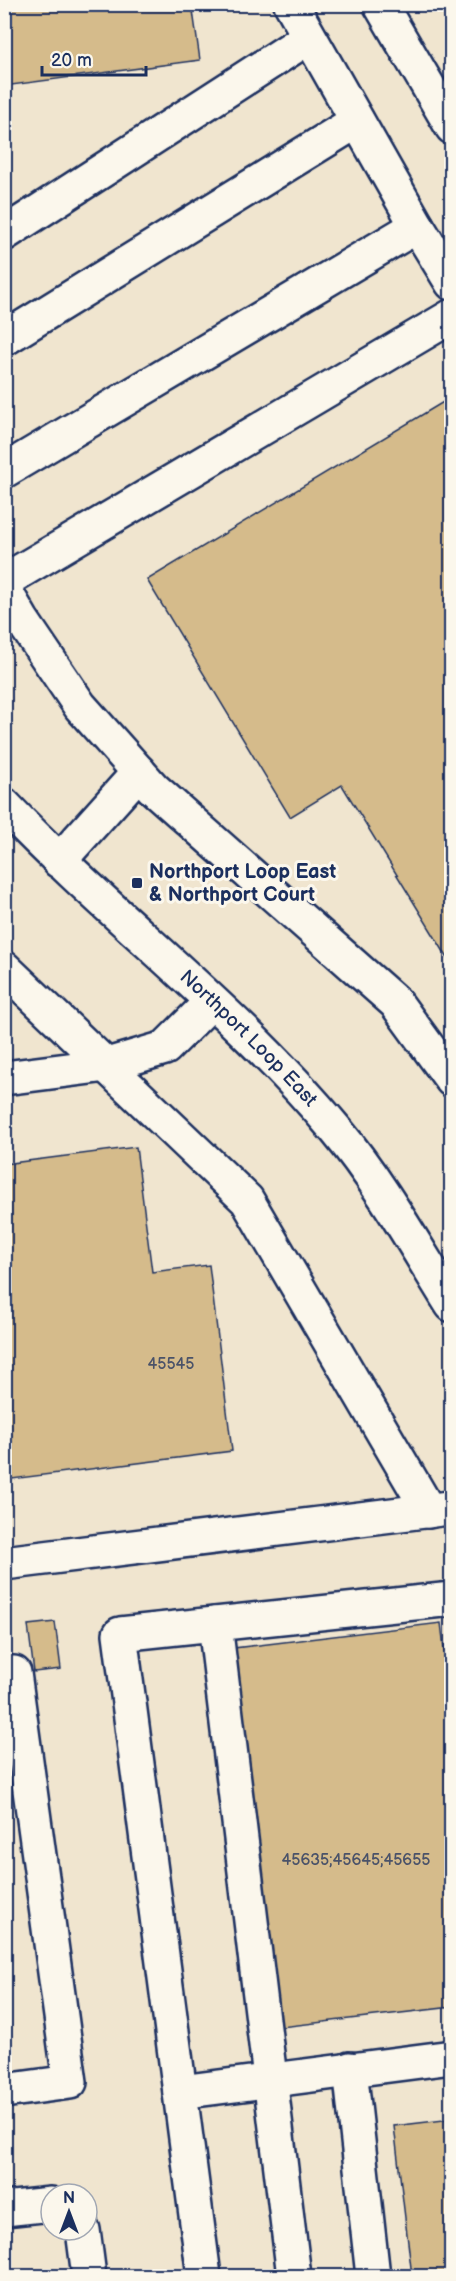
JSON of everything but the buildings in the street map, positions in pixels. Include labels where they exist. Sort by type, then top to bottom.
[{"type":"street","points":[[291,4],[417,226],[452,283]]},
{"type":"street","points":[[380,4],[452,127]]},
{"type":"street","points":[[4,234],[309,38]]},
{"type":"street","points":[[7,329],[357,121]]},
{"type":"street","points":[[4,471],[417,226]]},
{"type":"street","points":[[4,581],[452,316]]},
{"type":"street","points":[[4,589],[80,706],[153,788],[396,1003],[452,1080]]},
{"type":"street","points":[[59,861],[139,772]]},
{"type":"street","name":"Northport Loop East","points":[[4,805],[59,861],[211,1002],[294,1083],[337,1131],[446,1285]]},
{"type":"street","points":[[4,968],[247,1200],[440,1510],[4,1563]]},
{"type":"street","points":[[4,1078],[107,1065],[165,1048],[211,1002]]},
{"type":"street","points":[[204,2277],[120,1634],[452,1599]]},
{"type":"street","points":[[215,1624],[294,2277]]},
{"type":"street","points":[[4,1674],[14,1673],[70,2082],[4,2091]]},
{"type":"street","points":[[180,2092],[452,2057]]},
{"type":"street","points":[[350,2069],[373,2277]]},
{"type":"street","points":[[4,2209],[39,2205]]},
{"type":"street","points":[[85,2242],[89,2277]]},
{"type":"shaded area","points":[[5,5],[451,5],[451,2276],[5,2276]]},
{"type":"place","name":"Northport Loop East & Northport Court","points":[[137,883]]}]
